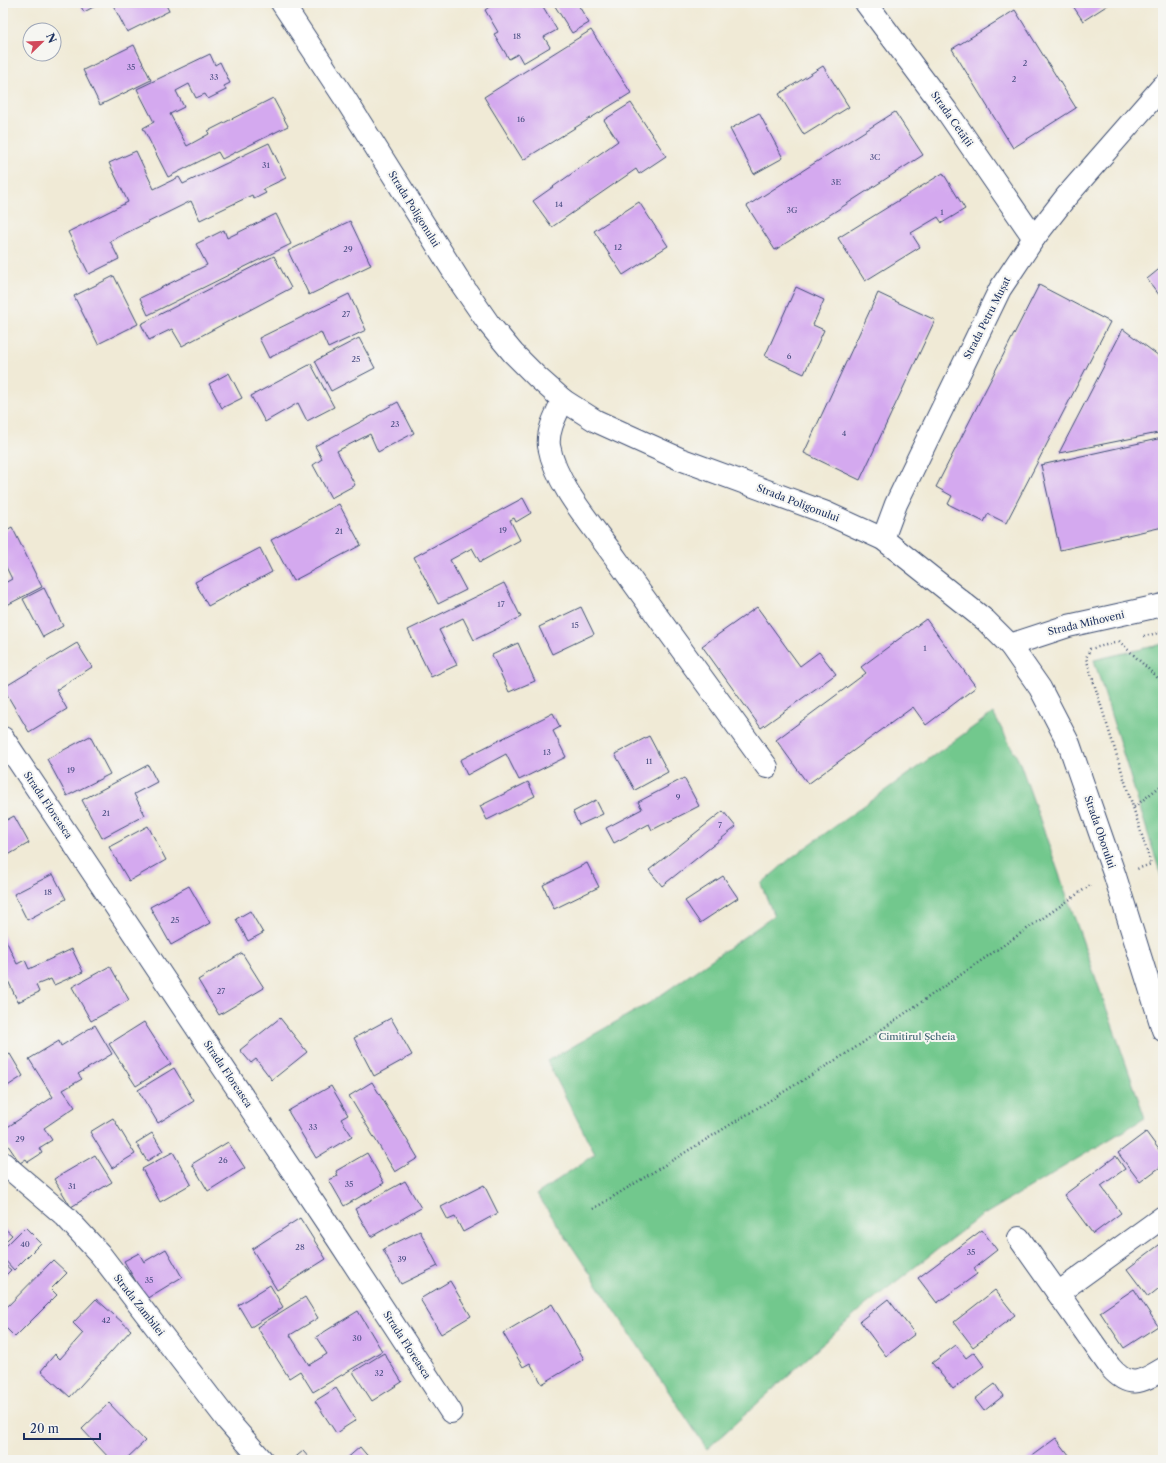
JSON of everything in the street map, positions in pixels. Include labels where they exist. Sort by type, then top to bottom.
[{"type":"street","name":"Strada Poligonului","points":[[282,3],[346,100],[466,292],[513,353],[537,377],[564,400],[596,421],[680,459],[824,512],[883,539],[985,620],[1010,645]]},
{"type":"street","name":"Strada Cetății","points":[[866,3],[946,110],[1034,238]]},
{"type":"street","name":"Strada Petru Mușat","points":[[883,539],[896,504],[1000,289],[1034,238],[1066,197],[1163,86]]},
{"type":"street","points":[[564,400],[553,421],[549,444],[556,471],[631,579],[767,766]]},
{"type":"street","name":"Strada Mihoveni","points":[[1010,645],[1068,626],[1163,605]]},
{"type":"street","name":"Strada Oborului","points":[[1010,645],[1040,688],[1069,744],[1115,876],[1163,1030]]},
{"type":"street","name":"Strada Floreasca","points":[[3,738],[329,1225],[451,1412]]},
{"type":"street","name":"Strada Zambilei","points":[[3,1163],[65,1216],[100,1254],[228,1421],[262,1460]]},
{"type":"street","points":[[1058,1293],[1163,1217]]},
{"type":"street","points":[[1019,1238],[1119,1378],[1128,1382],[1148,1378],[1163,1369]]},
{"type":"path","points":[[1151,864],[1086,658],[1090,649],[1119,641],[1163,683]]},
{"type":"path","points":[[1134,807],[1163,784]]},
{"type":"path","points":[[593,1208],[852,1050],[1092,884]]},
{"type":"green space","points":[[1163,644],[1163,882],[1094,660]]},
{"type":"green space","name":"Cimitirul Șcheia","points":[[993,713],[1020,763],[1145,1118],[977,1219],[867,1304],[707,1449],[537,1194],[595,1154],[547,1061],[651,1002],[774,916],[761,884],[791,858]]},
{"type":"building","points":[[79,3],[101,3],[84,12]]},
{"type":"building","points":[[117,3],[165,3],[169,11],[127,32],[113,5]]},
{"type":"building","points":[[495,3],[545,3],[542,5],[557,30],[544,37],[550,47],[523,63],[518,54],[509,59],[494,34],[498,32],[485,10]]},
{"type":"building","points":[[553,3],[577,3],[589,23],[572,33]]},
{"type":"building","points":[[1071,3],[1111,3],[1083,21]]},
{"type":"building","points":[[1015,10],[1076,108],[1013,148],[952,49]]},
{"type":"building","points":[[591,30],[631,93],[523,160],[484,97]]},
{"type":"building","points":[[134,45],[151,80],[100,105],[83,70]]},
{"type":"building","points":[[210,54],[215,65],[220,62],[230,83],[224,86],[226,90],[208,99],[205,94],[196,98],[189,84],[176,91],[184,107],[170,114],[187,146],[209,134],[208,131],[273,98],[288,126],[222,159],[218,152],[168,177],[143,128],[154,122],[137,89]]},
{"type":"building","points":[[823,66],[849,107],[804,135],[779,94]]},
{"type":"building","points":[[631,103],[666,156],[639,174],[636,169],[552,227],[533,201],[618,141],[604,120]]},
{"type":"building","points":[[895,112],[923,155],[775,250],[747,206]]},
{"type":"building","points":[[759,113],[783,158],[754,174],[730,129]]},
{"type":"building","points":[[269,143],[286,178],[263,189],[266,193],[254,199],[252,195],[200,220],[191,201],[110,241],[119,259],[89,274],[68,232],[128,202],[109,163],[136,151],[154,189],[179,177],[183,184]]},
{"type":"building","points":[[943,173],[965,209],[942,223],[938,217],[911,233],[920,247],[865,281],[838,238]]},
{"type":"building","points":[[639,202],[668,246],[623,275],[594,231]]},
{"type":"building","points":[[276,214],[291,244],[148,315],[140,298],[207,265],[196,244],[224,230],[227,238]]},
{"type":"building","points":[[350,221],[371,265],[309,295],[288,251]]},
{"type":"building","points":[[274,256],[291,288],[182,346],[172,329],[149,340],[141,324]]},
{"type":"building","points":[[1163,266],[1163,300],[1147,279]]},
{"type":"building","points":[[114,276],[138,324],[98,344],[74,296]]},
{"type":"building","points":[[1039,285],[1110,322],[1006,523],[988,514],[984,522],[948,504],[952,496],[936,487]]},
{"type":"building","points":[[796,287],[824,300],[813,325],[824,330],[804,374],[765,356]]},
{"type":"building","points":[[878,293],[935,320],[860,480],[804,453]]},
{"type":"building","points":[[349,294],[366,330],[328,348],[321,332],[269,358],[259,338]]},
{"type":"building","points":[[1123,329],[1163,359],[1163,432],[1059,453]]},
{"type":"building","points":[[359,338],[375,368],[331,391],[315,361]]},
{"type":"building","points":[[311,364],[334,407],[307,421],[298,403],[265,422],[251,396]]},
{"type":"building","points":[[229,373],[242,398],[222,408],[209,384]]},
{"type":"building","points":[[398,402],[414,433],[378,452],[370,434],[337,451],[355,485],[331,498],[313,465],[322,459],[315,446]]},
{"type":"building","points":[[1162,438],[1163,527],[1060,550],[1041,465]]},
{"type":"building","points":[[523,498],[531,513],[516,522],[514,518],[510,520],[520,540],[480,562],[472,548],[450,560],[466,590],[438,604],[414,557]]},
{"type":"building","points":[[339,504],[361,545],[293,581],[271,540]]},
{"type":"building","points":[[12,527],[42,587],[3,607],[3,584],[12,579],[3,561],[3,532]]},
{"type":"building","points":[[260,548],[272,572],[208,606],[195,582]]},
{"type":"building","points":[[504,583],[521,617],[474,640],[463,618],[439,630],[457,665],[431,677],[408,630]]},
{"type":"building","points":[[44,588],[63,626],[43,637],[23,599]]},
{"type":"building","points":[[581,607],[594,634],[552,654],[539,627]]},
{"type":"building","points":[[757,607],[800,666],[819,652],[836,674],[761,728],[702,646]]},
{"type":"building","points":[[926,619],[976,687],[926,725],[913,707],[808,784],[776,740],[866,673],[861,667]]},
{"type":"building","points":[[77,643],[92,667],[56,690],[67,709],[29,732],[3,688]]},
{"type":"building","points":[[518,643],[535,681],[509,692],[492,655]]},
{"type":"building","points":[[553,713],[560,727],[553,731],[566,757],[519,780],[506,754],[467,775],[460,760]]},
{"type":"building","points":[[90,736],[110,774],[67,796],[47,759]]},
{"type":"building","points":[[649,736],[668,772],[635,790],[615,754]]},
{"type":"building","points":[[148,765],[157,782],[134,794],[145,815],[102,838],[82,800]]},
{"type":"building","points":[[684,778],[699,806],[652,830],[649,824],[614,843],[606,828],[642,809],[638,802]]},
{"type":"building","points":[[528,782],[535,796],[487,820],[480,806]]},
{"type":"building","points":[[596,800],[603,814],[579,825],[573,812]]},
{"type":"building","points":[[723,811],[736,827],[662,886],[649,870]]},
{"type":"building","points":[[14,816],[29,843],[3,858],[3,822]]},
{"type":"building","points":[[148,826],[166,860],[129,881],[109,847]]},
{"type":"building","points":[[587,863],[599,887],[554,909],[543,885]]},
{"type":"building","points":[[53,874],[66,899],[27,920],[14,894]]},
{"type":"building","points":[[723,876],[738,898],[700,923],[685,901]]},
{"type":"building","points":[[189,886],[210,923],[171,945],[150,907]]},
{"type":"building","points":[[250,911],[263,933],[248,941],[236,919]]},
{"type":"building","points":[[3,934],[17,964],[25,960],[29,969],[72,949],[83,972],[54,985],[51,979],[36,985],[39,992],[18,1002],[3,970]]},
{"type":"building","points":[[242,953],[264,988],[219,1015],[198,980]]},
{"type":"building","points":[[110,966],[129,1000],[91,1021],[72,987]]},
{"type":"building","points":[[280,1018],[307,1052],[272,1080],[256,1059],[251,1063],[240,1050]]},
{"type":"building","points":[[391,1018],[412,1055],[374,1076],[354,1038]]},
{"type":"building","points":[[144,1022],[171,1064],[136,1086],[109,1044]]},
{"type":"building","points":[[95,1025],[112,1054],[78,1074],[82,1079],[63,1090],[75,1107],[44,1128],[52,1140],[39,1148],[42,1153],[28,1162],[26,1159],[20,1163],[3,1138],[3,1130],[53,1097],[29,1059],[59,1041],[61,1046]]},
{"type":"building","points":[[10,1054],[23,1076],[3,1089],[3,1058]]},
{"type":"building","points":[[174,1068],[194,1101],[158,1123],[138,1090]]},
{"type":"building","points":[[372,1082],[418,1158],[395,1172],[349,1096]]},
{"type":"building","points":[[331,1086],[348,1115],[341,1119],[352,1136],[316,1158],[288,1111]]},
{"type":"building","points":[[113,1118],[135,1154],[112,1168],[90,1132]]},
{"type":"building","points":[[1146,1132],[1163,1155],[1163,1165],[1140,1182],[1118,1153]]},
{"type":"building","points":[[152,1133],[163,1151],[147,1161],[136,1143]]},
{"type":"building","points":[[228,1142],[245,1168],[208,1191],[192,1164]]},
{"type":"building","points":[[173,1152],[191,1184],[160,1202],[142,1169]]},
{"type":"building","points":[[367,1153],[384,1183],[344,1206],[329,1180],[338,1176],[336,1171]]},
{"type":"building","points":[[95,1155],[112,1182],[71,1207],[54,1179]]},
{"type":"building","points":[[1116,1156],[1125,1169],[1101,1186],[1121,1213],[1093,1234],[1064,1195]]},
{"type":"building","points":[[405,1181],[421,1208],[371,1237],[355,1209]]},
{"type":"building","points":[[484,1185],[498,1213],[463,1232],[455,1217],[448,1220],[441,1207]]},
{"type":"building","points":[[300,1218],[326,1259],[277,1290],[252,1249]]},
{"type":"building","points":[[3,1227],[12,1235],[3,1244]]},
{"type":"building","points":[[25,1227],[41,1243],[14,1270],[3,1258],[3,1249]]},
{"type":"building","points":[[982,1230],[997,1250],[974,1268],[977,1274],[937,1303],[918,1278]]},
{"type":"building","points":[[420,1231],[438,1266],[401,1284],[383,1249]]},
{"type":"building","points":[[1163,1242],[1163,1285],[1148,1297],[1127,1269]]},
{"type":"building","points":[[166,1249],[182,1277],[146,1299],[124,1261],[139,1253],[144,1262]]},
{"type":"building","points":[[53,1260],[67,1273],[51,1289],[57,1295],[15,1337],[3,1325],[3,1311]]},
{"type":"building","points":[[3,1263],[11,1270],[3,1278]]},
{"type":"building","points":[[450,1281],[471,1316],[441,1334],[420,1299]]},
{"type":"building","points":[[270,1285],[283,1307],[251,1327],[238,1305]]},
{"type":"building","points":[[1134,1289],[1158,1326],[1124,1348],[1100,1312]]},
{"type":"building","points":[[995,1290],[1015,1315],[973,1347],[954,1322]]},
{"type":"building","points":[[305,1297],[318,1318],[290,1335],[309,1365],[327,1354],[316,1337],[358,1311],[382,1351],[313,1392],[300,1371],[289,1378],[257,1327]]},
{"type":"building","points":[[96,1299],[131,1330],[70,1397],[41,1371],[55,1354],[60,1359],[83,1333],[73,1323]]},
{"type":"building","points":[[888,1299],[915,1334],[886,1356],[860,1321]]},
{"type":"building","points":[[552,1304],[584,1359],[542,1384],[530,1363],[523,1367],[503,1333]]},
{"type":"building","points":[[956,1345],[966,1358],[974,1352],[984,1366],[953,1389],[932,1363]]},
{"type":"building","points":[[384,1353],[402,1382],[372,1401],[353,1372]]},
{"type":"building","points":[[995,1384],[1003,1396],[984,1411],[975,1399]]},
{"type":"building","points":[[336,1388],[356,1420],[336,1433],[315,1401]]},
{"type":"building","points":[[109,1403],[145,1441],[125,1460],[111,1460],[82,1429]]},
{"type":"building","points":[[1056,1438],[1073,1460],[1026,1460]]},
{"type":"building","points":[[360,1447],[371,1460],[345,1460]]},
{"type":"building","points":[[303,1451],[311,1460],[292,1460]]}]
